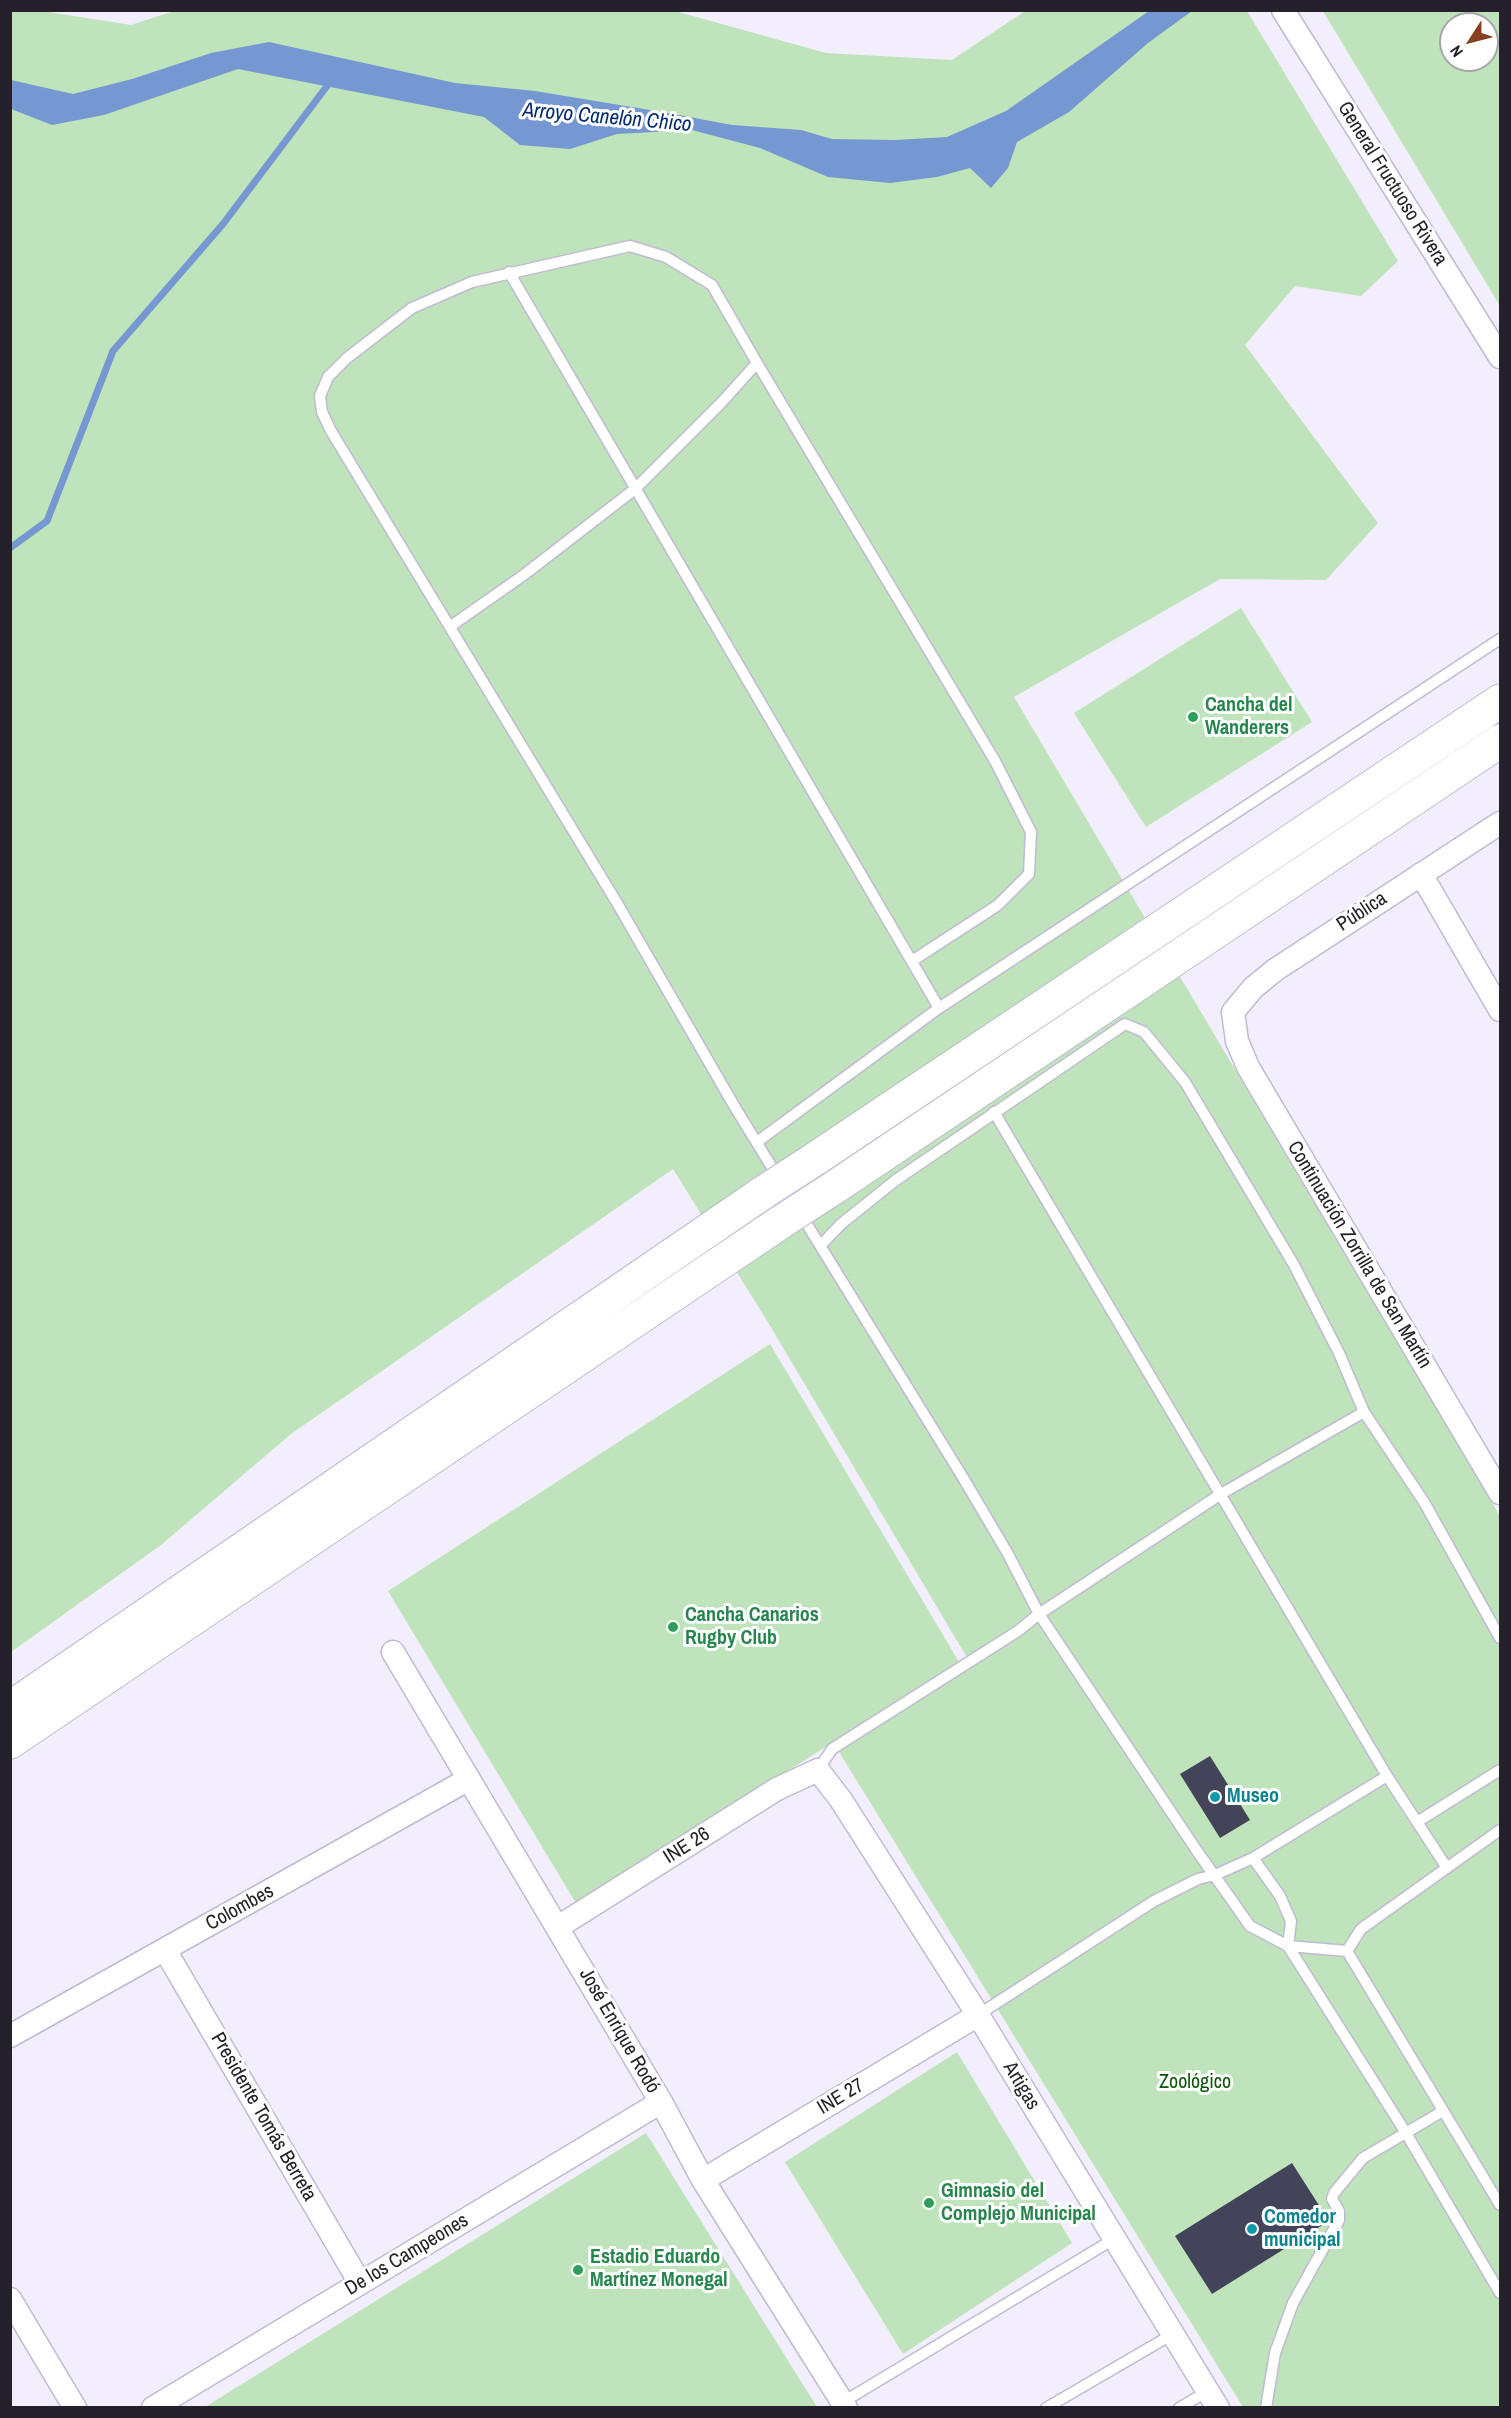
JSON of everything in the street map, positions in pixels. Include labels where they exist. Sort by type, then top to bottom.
[{"type":"highway","points":[[10,1708],[764,1192],[1500,701]]},
{"type":"highway","points":[[10,1742],[1500,741]]},
{"type":"street","name":"General Fructuoso Rivera","points":[[1286,16],[1500,357]]},
{"type":"street","name":"Pública","points":[[1233,1012],[1253,988],[1275,970],[1500,823]]},
{"type":"street","points":[[1421,874],[1500,1010]]},
{"type":"street","name":"Continuación Zorrilla de San Martín","points":[[1233,1012],[1237,1041],[1248,1067],[1500,1493]]},
{"type":"street","name":"José Enrique Rodó","points":[[393,1652],[661,2102],[703,2180],[845,2405]]},
{"type":"street","name":"INE 26","points":[[558,1927],[777,1789],[818,1770]]},
{"type":"street","name":"Artigas","points":[[818,1770],[841,1800],[978,2015],[1213,2399]]},
{"type":"street","name":"Colombes","points":[[10,2036],[469,1779]]},
{"type":"street","name":"Presidente Tomás Berreta","points":[[165,1950],[360,2283]]},
{"type":"street","name":"INE 27","points":[[703,2180],[978,2015]]},
{"type":"street","name":"De los Campeones","points":[[153,2408],[661,2102]]},
{"type":"street","points":[[10,2299],[75,2408]]},
{"type":"lane","points":[[912,961],[998,905],[1029,874],[1031,832],[995,761],[712,285],[666,257],[630,246],[472,282],[412,308],[347,358],[328,377],[320,396],[322,412],[330,431],[451,626],[757,1142],[965,1481],[1008,1554],[1039,1614],[1250,1926],[1288,1946],[1347,1951]]},
{"type":"lane","points":[[509,272],[766,716],[939,1008]]},
{"type":"lane","points":[[451,626],[525,574],[635,489],[757,363]]},
{"type":"lane","points":[[757,1142],[939,1008],[1500,639]]},
{"type":"lane","points":[[821,1245],[841,1224],[896,1180],[1125,1024],[1144,1032],[1185,1082],[1294,1265],[1339,1353],[1364,1412],[1424,1502],[1500,1638]]},
{"type":"lane","points":[[994,1113],[1387,1776],[1447,1868]]},
{"type":"lane","points":[[818,1770],[832,1749],[1018,1631],[1039,1614],[1221,1494],[1364,1412]]},
{"type":"lane","points":[[1417,1822],[1500,1770]]},
{"type":"lane","points":[[978,2015],[1154,1901],[1198,1879],[1215,1875],[1253,1858],[1387,1776]]},
{"type":"lane","points":[[1347,1951],[1361,1929],[1500,1830]]},
{"type":"lane","points":[[1253,1858],[1280,1896],[1291,1921],[1288,1946],[1406,2133],[1500,2293]]},
{"type":"lane","points":[[1347,1951],[1500,2205]]},
{"type":"lane","points":[[1266,2408],[1275,2353],[1293,2303],[1339,2220],[1339,2211],[1332,2199],[1334,2193],[1363,2158],[1443,2110]]},
{"type":"lane","points":[[845,2405],[1114,2239]]},
{"type":"lane","points":[[1046,2408],[1173,2334]]},
{"type":"lane","points":[[1179,2408],[1213,2399]]},
{"type":"green space","name":"Zoológico","points":[[177,10],[675,11],[826,53],[952,60],[1025,11],[1247,11],[1398,261],[1361,296],[1295,286],[1245,345],[1378,523],[1326,580],[1220,579],[1014,697],[1500,1516],[1500,2407],[1243,2407],[836,1747],[969,1661],[766,1319],[673,1169],[291,1434],[161,1545],[11,1652],[11,11],[42,11],[131,25]]},
{"type":"green space","points":[[1323,11],[1500,11],[1500,306]]},
{"type":"green space","name":"Cancha del Wanderers","points":[[1241,608],[1312,722],[1146,827],[1074,713]]},
{"type":"green space","name":"Cancha Canarios Rugby Club","points":[[770,1344],[959,1662],[577,1905],[388,1591]]},
{"type":"green space","name":"Gimnasio del Complejo Municipal","points":[[957,2052],[1072,2243],[903,2354],[785,2162]]},
{"type":"green space","name":"Estadio Eduardo Martínez Monegal","points":[[646,2133],[817,2407],[205,2407]]},
{"type":"water","name":"Arroyo Canelón Chico","points":[[1149,11],[1192,11],[1148,43],[1069,112],[1017,142],[1008,168],[991,188],[970,168],[937,177],[890,183],[828,177],[760,148],[692,130],[617,134],[570,149],[520,145],[484,117],[238,69],[104,115],[52,125],[11,109],[11,80],[73,94],[132,79],[211,53],[269,42],[455,83],[535,91],[732,125],[801,130],[832,139],[895,140],[947,137],[1006,111]]},
{"type":"building","name":"Museo","points":[[1210,1756],[1250,1820],[1220,1838],[1180,1774]]},
{"type":"building","name":"Comedor municipal","points":[[1292,2163],[1329,2221],[1212,2294],[1175,2236]]},
{"type":"waterway","points":[[10,548],[47,521],[113,351],[223,224],[327,86]]},
{"type":"place","name":"Cancha del Wanderers","points":[[1193,717]]},
{"type":"place","name":"Cancha Canarios Rugby Club","points":[[673,1627]]},
{"type":"place","name":"Museo","points":[[1215,1797]]},
{"type":"place","name":"Gimnasio del Complejo Municipal","points":[[929,2203]]},
{"type":"place","name":"Comedor municipal","points":[[1252,2229]]},
{"type":"place","name":"Estadio Eduardo Martínez Monegal","points":[[578,2270]]}]
